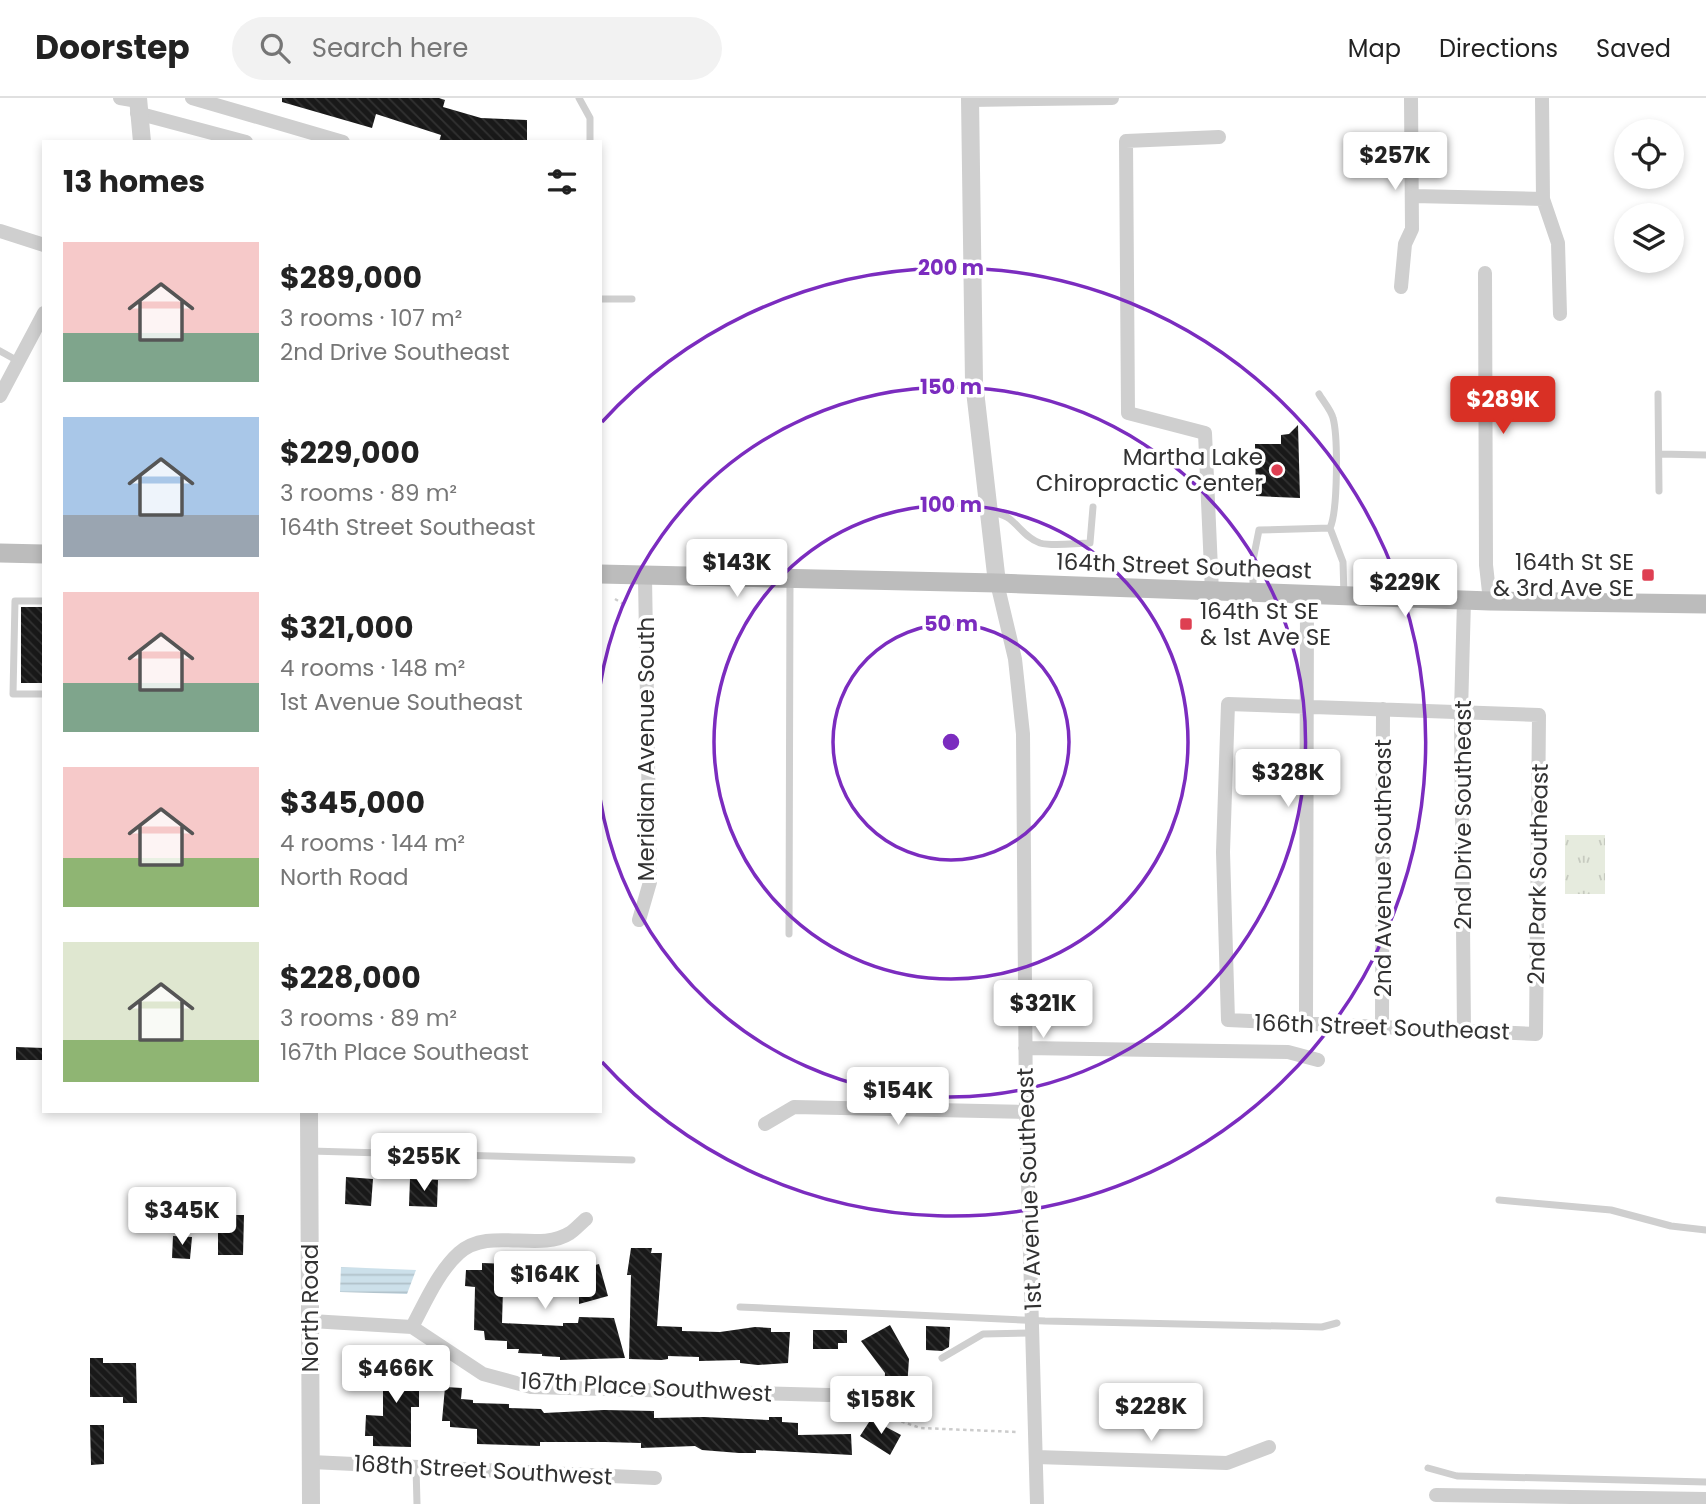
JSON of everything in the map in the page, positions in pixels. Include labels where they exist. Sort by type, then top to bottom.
[{"type":"main road","points":[[0,553],[42,554]]},
{"type":"main road","name":"164th Street Southeast","points":[[602,575],[997,583],[1490,601],[1706,604]]},
{"type":"street","points":[[192,98],[336,140]]},
{"type":"street","points":[[997,583],[974,382],[970,99],[1112,98]]},
{"type":"street","points":[[1401,287],[1405,244],[1412,229],[1411,98]]},
{"type":"street","points":[[1542,98],[1543,199],[1558,243],[1560,314]]},
{"type":"street","points":[[133,102],[142,140]]},
{"type":"street","points":[[133,102],[240,140]]},
{"type":"street","points":[[1212,592],[1205,433],[1128,412],[1126,141],[1219,138]]},
{"type":"street","points":[[1413,196],[1543,199]]},
{"type":"street","points":[[0,231],[42,244]]},
{"type":"street","points":[[1485,273],[1486,565],[1490,601]]},
{"type":"street","points":[[0,396],[42,317]]},
{"type":"street","name":"Meridian Avenue South","points":[[639,920],[650,882],[645,577]]},
{"type":"street","name":"1st Avenue Southeast","points":[[997,583],[1016,659],[1023,734],[1026,1112],[1037,1504]]},
{"type":"street","points":[[1306,1024],[1307,595]]},
{"type":"street","name":"2nd Drive Southeast","points":[[1464,600],[1461,712],[1464,1031]]},
{"type":"street","name":"166th Street Southeast","points":[[1305,706],[1228,704],[1223,852],[1228,1020],[1536,1034]]},
{"type":"street","points":[[1305,706],[1461,712]]},
{"type":"street","name":"2nd Avenue Southeast","points":[[1382,1027],[1383,709]]},
{"type":"street","name":"2nd Park Southeast","points":[[1461,712],[1539,715],[1536,1034]]},
{"type":"street","points":[[1025,1048],[1288,1052],[1318,1060]]},
{"type":"street","points":[[765,1124],[794,1107],[1026,1112]]},
{"type":"street","name":"North Road","points":[[309,1113],[311,1504]]},
{"type":"street","points":[[311,1321],[412,1327],[439,1279],[457,1254],[471,1244],[549,1239],[568,1235],[586,1219]]},
{"type":"street","name":"167th Place Southwest","points":[[412,1327],[483,1374],[531,1387],[829,1395]]},
{"type":"street","points":[[1036,1457],[1227,1463],[1269,1447]]},
{"type":"street","name":"168th Street Southwest","points":[[311,1462],[655,1478]]},
{"type":"street","points":[[1436,1494],[1706,1499]]},
{"type":"lane","points":[[579,98],[590,118],[590,140]]},
{"type":"lane","points":[[602,299],[632,299]]},
{"type":"lane","points":[[0,351],[18,361]]},
{"type":"lane","points":[[1319,394],[1333,418],[1336,502],[1335,518],[1330,528],[1343,562],[1344,596]]},
{"type":"lane","points":[[1658,394],[1659,491]]},
{"type":"lane","points":[[1660,454],[1706,454]]},
{"type":"lane","points":[[989,513],[999,512],[1012,519],[1028,536],[1041,543],[1090,543],[1093,507]]},
{"type":"lane","points":[[1253,593],[1253,560],[1259,530],[1330,528]]},
{"type":"lane","points":[[789,934],[790,580]]},
{"type":"lane","points":[[42,601],[15,601],[13,694],[42,694]]},
{"type":"lane","points":[[309,1151],[632,1160]]},
{"type":"lane","points":[[1499,1200],[1611,1210],[1671,1226],[1706,1230]]},
{"type":"lane","points":[[740,1307],[1033,1326],[1322,1327],[1337,1323]]},
{"type":"lane","points":[[942,1358],[983,1334],[1033,1326]]},
{"type":"lane","points":[[416,1467],[416,1504]]},
{"type":"lane","points":[[1428,1468],[1457,1476],[1706,1482]]},
{"type":"path","points":[[615,599],[625,605]]},
{"type":"path","points":[[829,1395],[920,1428],[1017,1432]]},
{"type":"green space","points":[[1565,835],[1605,835],[1605,894],[1565,894]]},
{"type":"water","points":[[341,1267],[416,1270],[407,1294],[340,1292]]},
{"type":"building","points":[[282,98],[439,98],[445,100],[443,107],[481,118],[527,120],[527,140],[440,140],[441,135],[376,114],[372,128],[282,102]]},
{"type":"building","name":"Martha Lake Chiropractic Center","points":[[1298,425],[1300,498],[1256,496],[1255,444],[1281,444],[1281,435],[1289,434]]},
{"type":"building","points":[[21,607],[42,607],[42,683],[21,683]]},
{"type":"building","points":[[16,1047],[42,1048],[42,1060],[16,1060]]},
{"type":"building","points":[[346,1177],[373,1179],[371,1206],[345,1204]]},
{"type":"building","points":[[410,1179],[438,1180],[437,1207],[409,1206]]},
{"type":"building","points":[[218,1215],[244,1215],[243,1255],[218,1255]]},
{"type":"building","points":[[173,1236],[192,1237],[190,1259],[172,1258]]},
{"type":"building","points":[[631,1248],[652,1248],[651,1253],[662,1253],[657,1326],[682,1327],[682,1331],[720,1332],[755,1327],[771,1328],[771,1332],[790,1332],[788,1363],[758,1365],[740,1363],[740,1360],[699,1361],[699,1357],[668,1356],[668,1359],[662,1360],[629,1359],[631,1275],[627,1275]]},
{"type":"building","points":[[546,1262],[573,1266],[573,1271],[599,1264],[608,1296],[579,1304],[579,1297],[545,1296],[545,1291],[503,1289],[502,1323],[563,1326],[563,1323],[578,1323],[579,1317],[614,1318],[625,1358],[560,1360],[560,1357],[542,1354],[518,1353],[519,1349],[507,1349],[507,1341],[485,1340],[484,1331],[474,1330],[475,1287],[465,1286],[466,1270],[482,1270],[482,1263],[546,1265]]},
{"type":"building","points":[[890,1325],[909,1359],[906,1403],[884,1401],[885,1373],[861,1341]]},
{"type":"building","points":[[926,1326],[950,1327],[949,1347],[942,1351],[926,1350]]},
{"type":"building","points":[[813,1330],[847,1330],[847,1343],[838,1343],[838,1349],[813,1349]]},
{"type":"building","points":[[390,1353],[412,1353],[413,1382],[419,1381],[419,1407],[411,1407],[411,1447],[373,1446],[373,1436],[365,1436],[366,1415],[383,1416],[383,1382],[390,1382]]},
{"type":"building","points":[[90,1358],[103,1358],[103,1363],[136,1363],[137,1403],[123,1403],[123,1397],[90,1397]]},
{"type":"building","points":[[445,1387],[462,1388],[461,1399],[473,1400],[473,1403],[509,1404],[509,1408],[541,1409],[544,1413],[604,1410],[654,1411],[654,1418],[769,1420],[769,1417],[782,1417],[782,1422],[798,1423],[798,1435],[851,1434],[852,1455],[756,1450],[756,1453],[739,1453],[702,1450],[695,1446],[641,1448],[641,1443],[540,1442],[540,1446],[477,1444],[477,1429],[450,1427],[450,1421],[442,1421]]},
{"type":"building","points":[[871,1419],[901,1435],[890,1455],[860,1436]]},
{"type":"building","points":[[90,1425],[104,1425],[104,1464],[91,1465]]},
{"type":"place","name":"Martha Lake Chiropractic Center","points":[[1277,470]]},
{"type":"place","name":"164th St SE & 3rd Ave SE","points":[[1648,575]]},
{"type":"place","name":"164th St SE & 1st Ave SE","points":[[1186,624]]}]
